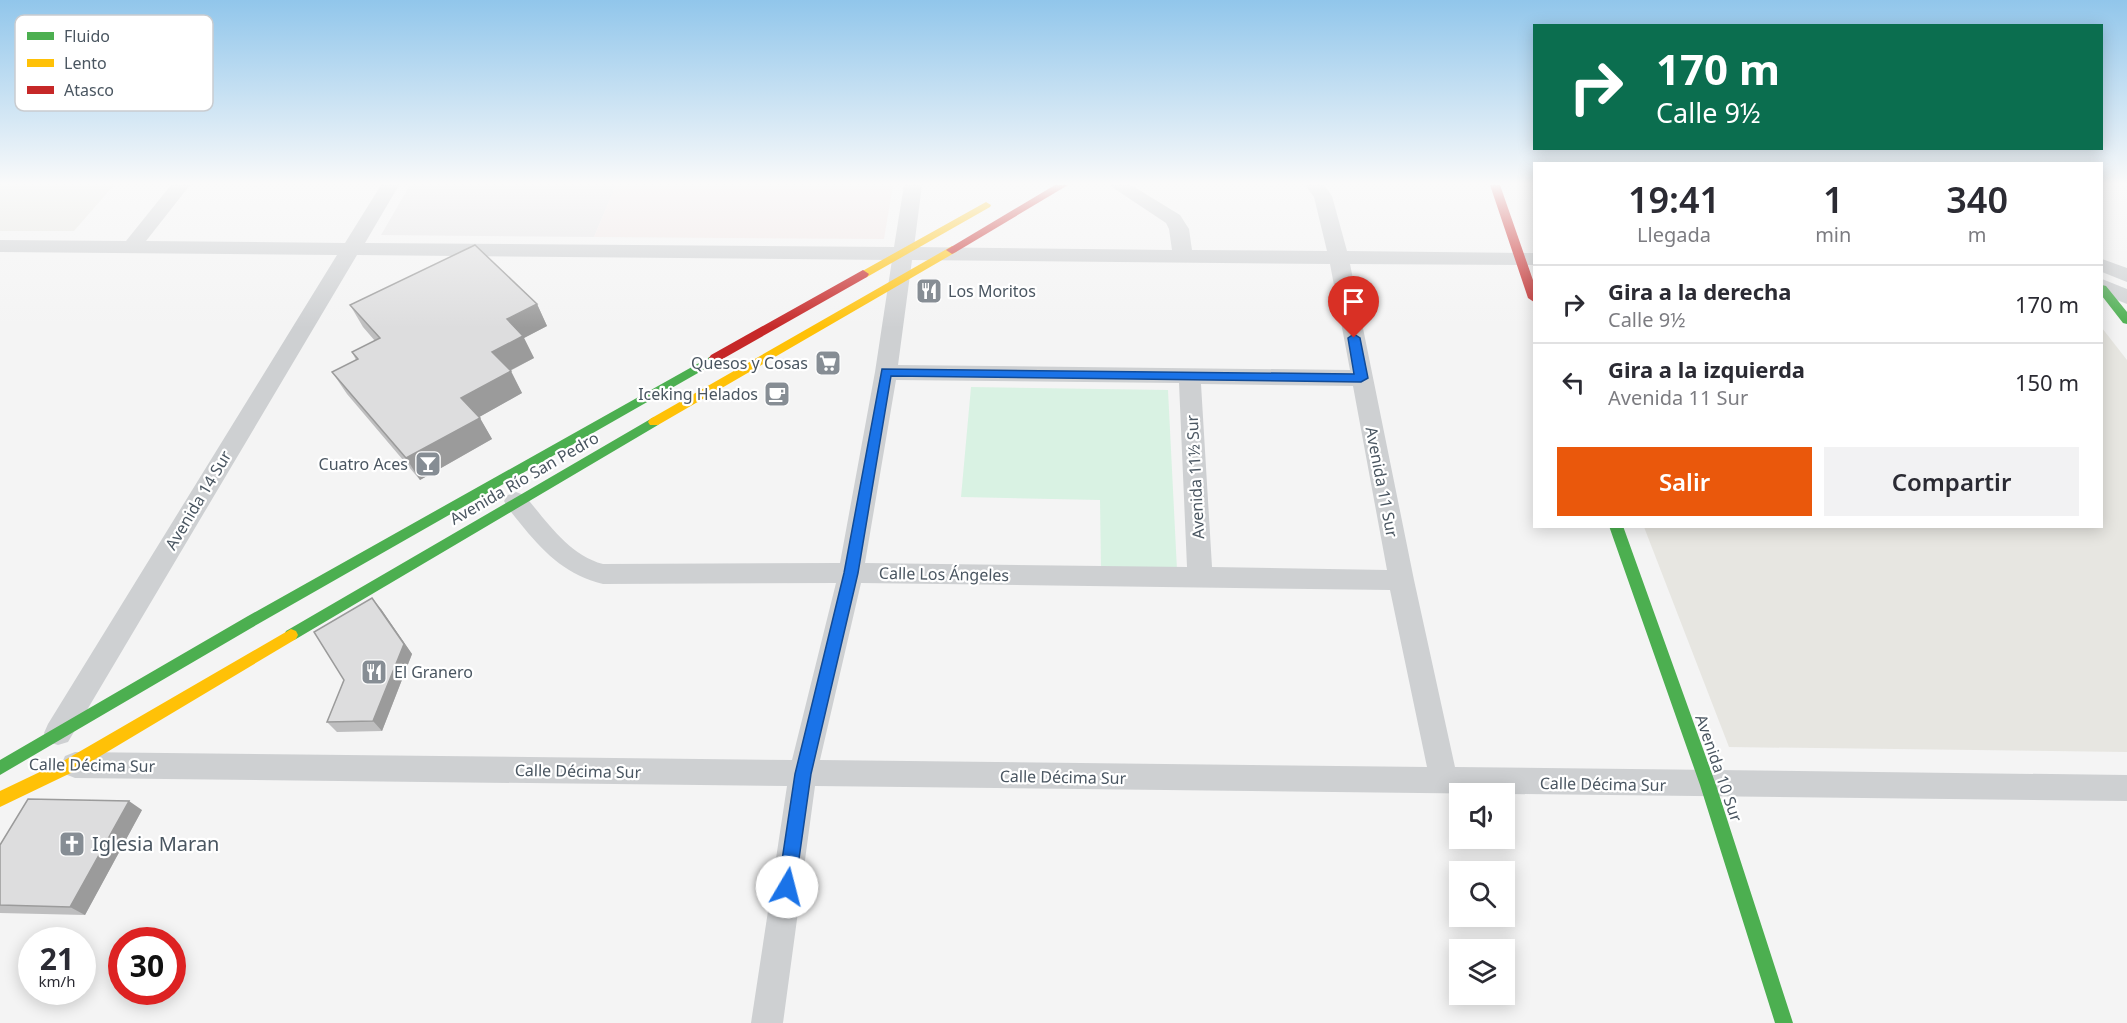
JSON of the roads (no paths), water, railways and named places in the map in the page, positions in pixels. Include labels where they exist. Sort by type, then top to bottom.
[{"type":"main road","name":"Avenida Río San Pedro","points":[[2,766],[253,620],[938,233]]},
{"type":"main road","name":"Avenida Río San Pedro","points":[[4,801],[71,765],[516,501],[984,233]]},
{"type":"main road","points":[[1516,233],[1528,259],[1533,292]]},
{"type":"main road","points":[[2103,288],[2127,320]]},
{"type":"main road","name":"Avenida 10 Sur","points":[[1617,528],[1708,785],[1784,1023]]},
{"type":"street","points":[[132,246],[143,233]]},
{"type":"street","name":"Avenida 14 Sur","points":[[4,801],[57,734],[360,233]]},
{"type":"street","points":[[767,1023],[803,774],[851,573],[886,372],[905,233]]},
{"type":"street","points":[[1180,233],[1183,256]]},
{"type":"street","name":"Avenida 11 Sur","points":[[1332,233],[1401,580],[1444,782]]},
{"type":"street","points":[[0,246],[1528,259]]},
{"type":"street","points":[[2103,265],[2127,265]]},
{"type":"street","points":[[2103,265],[2127,275]]},
{"type":"street","points":[[2103,287],[2127,297]]},
{"type":"street","points":[[886,372],[1361,378]]},
{"type":"street","name":"Avenida 11½ Sur","points":[[1190,377],[1200,578]]},
{"type":"street","name":"Calle Los Ángeles","points":[[516,501],[568,559],[590,572],[1401,580]]},
{"type":"street","name":"Calle Décima Sur","points":[[2,766],[2127,788]]},
{"type":"place","name":"Los Moritos","points":[[929,291]]},
{"type":"place","name":"Quesos y Cosas","points":[[828,363]]},
{"type":"place","name":"Iceking Helados","points":[[777,394]]},
{"type":"place","name":"Cuatro Aces","points":[[428,464]]},
{"type":"place","name":"El Granero","points":[[374,672]]},
{"type":"place","name":"Iglesia Maran","points":[[72,844]]}]
